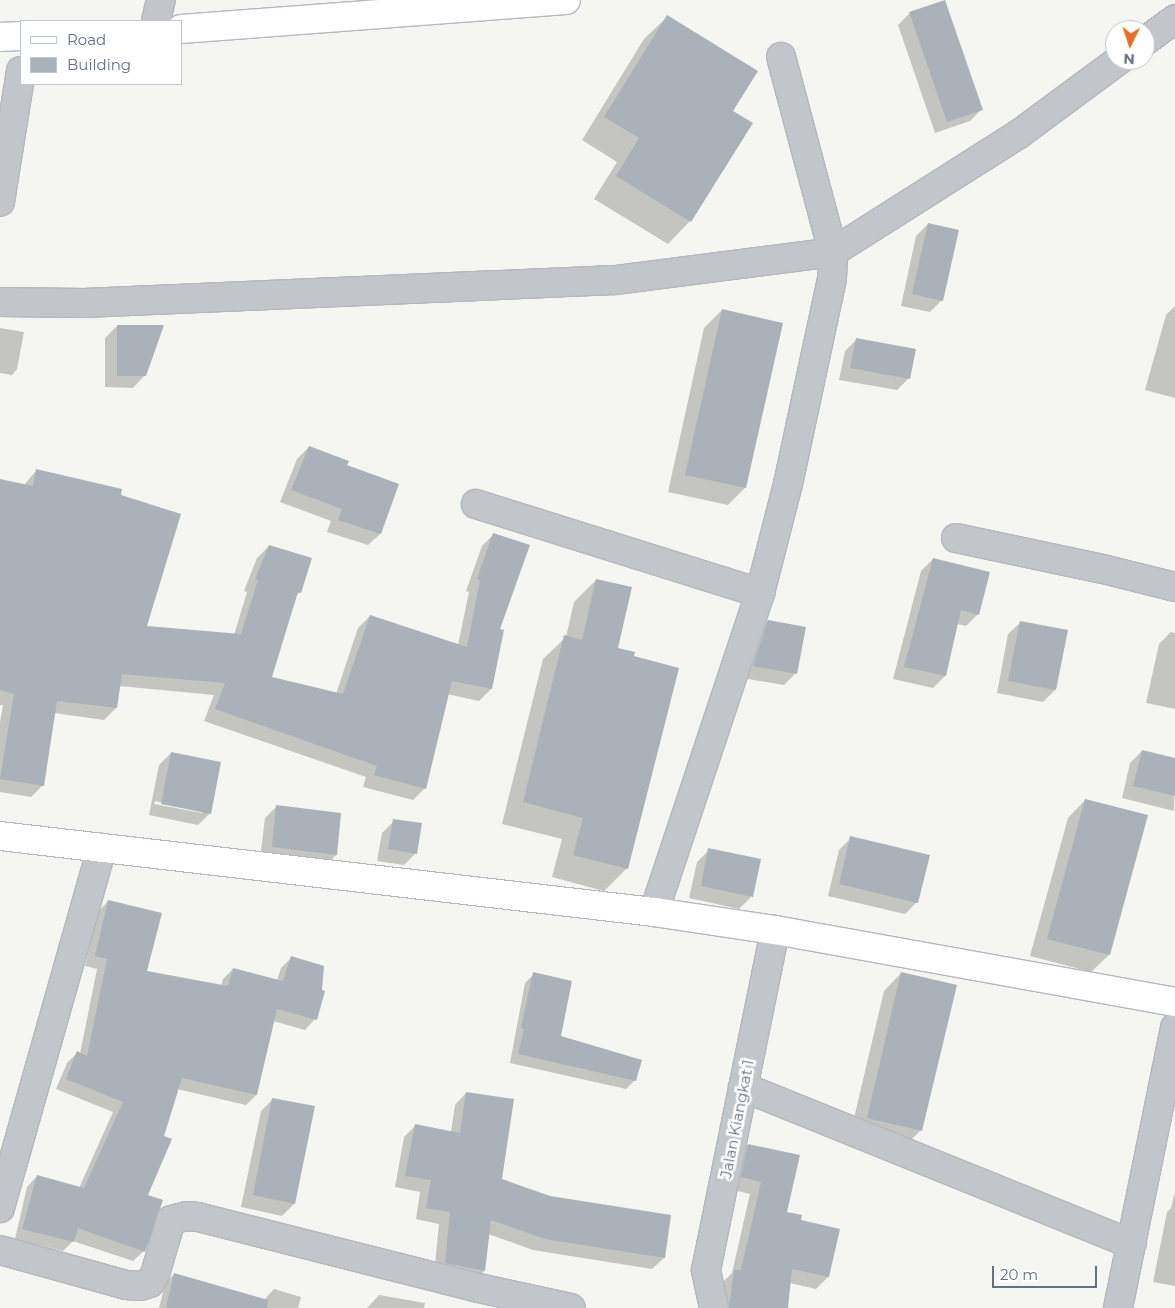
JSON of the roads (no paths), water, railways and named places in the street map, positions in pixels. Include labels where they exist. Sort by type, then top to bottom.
[{"type":"street","points":[[156,20],[161,0]]},
{"type":"street","points":[[182,29],[566,0]]},
{"type":"street","points":[[1155,34],[1175,19]]},
{"type":"street","points":[[0,37],[20,36]]},
{"type":"street","points":[[654,912],[760,593],[788,484],[832,279],[833,252],[781,57]]},
{"type":"street","points":[[0,302],[84,303],[615,280],[833,252],[1019,134],[1105,70]]},
{"type":"street","points":[[0,202],[20,76]]},
{"type":"street","points":[[476,504],[760,593]]},
{"type":"street","points":[[956,538],[1103,569],[1175,587]]},
{"type":"street","points":[[0,836],[654,912],[775,930],[1175,1002]]},
{"type":"street","points":[[0,1207],[102,848]]},
{"type":"street","name":"Jalan Kiangkat 1","points":[[714,1308],[706,1270],[775,930]]},
{"type":"street","points":[[1118,1308],[1175,1028]]},
{"type":"street","points":[[743,1087],[1132,1244]]},
{"type":"street","points":[[0,1250],[126,1285],[140,1286],[150,1283],[155,1274],[172,1220],[187,1216],[198,1217],[474,1288],[571,1308]]}]
